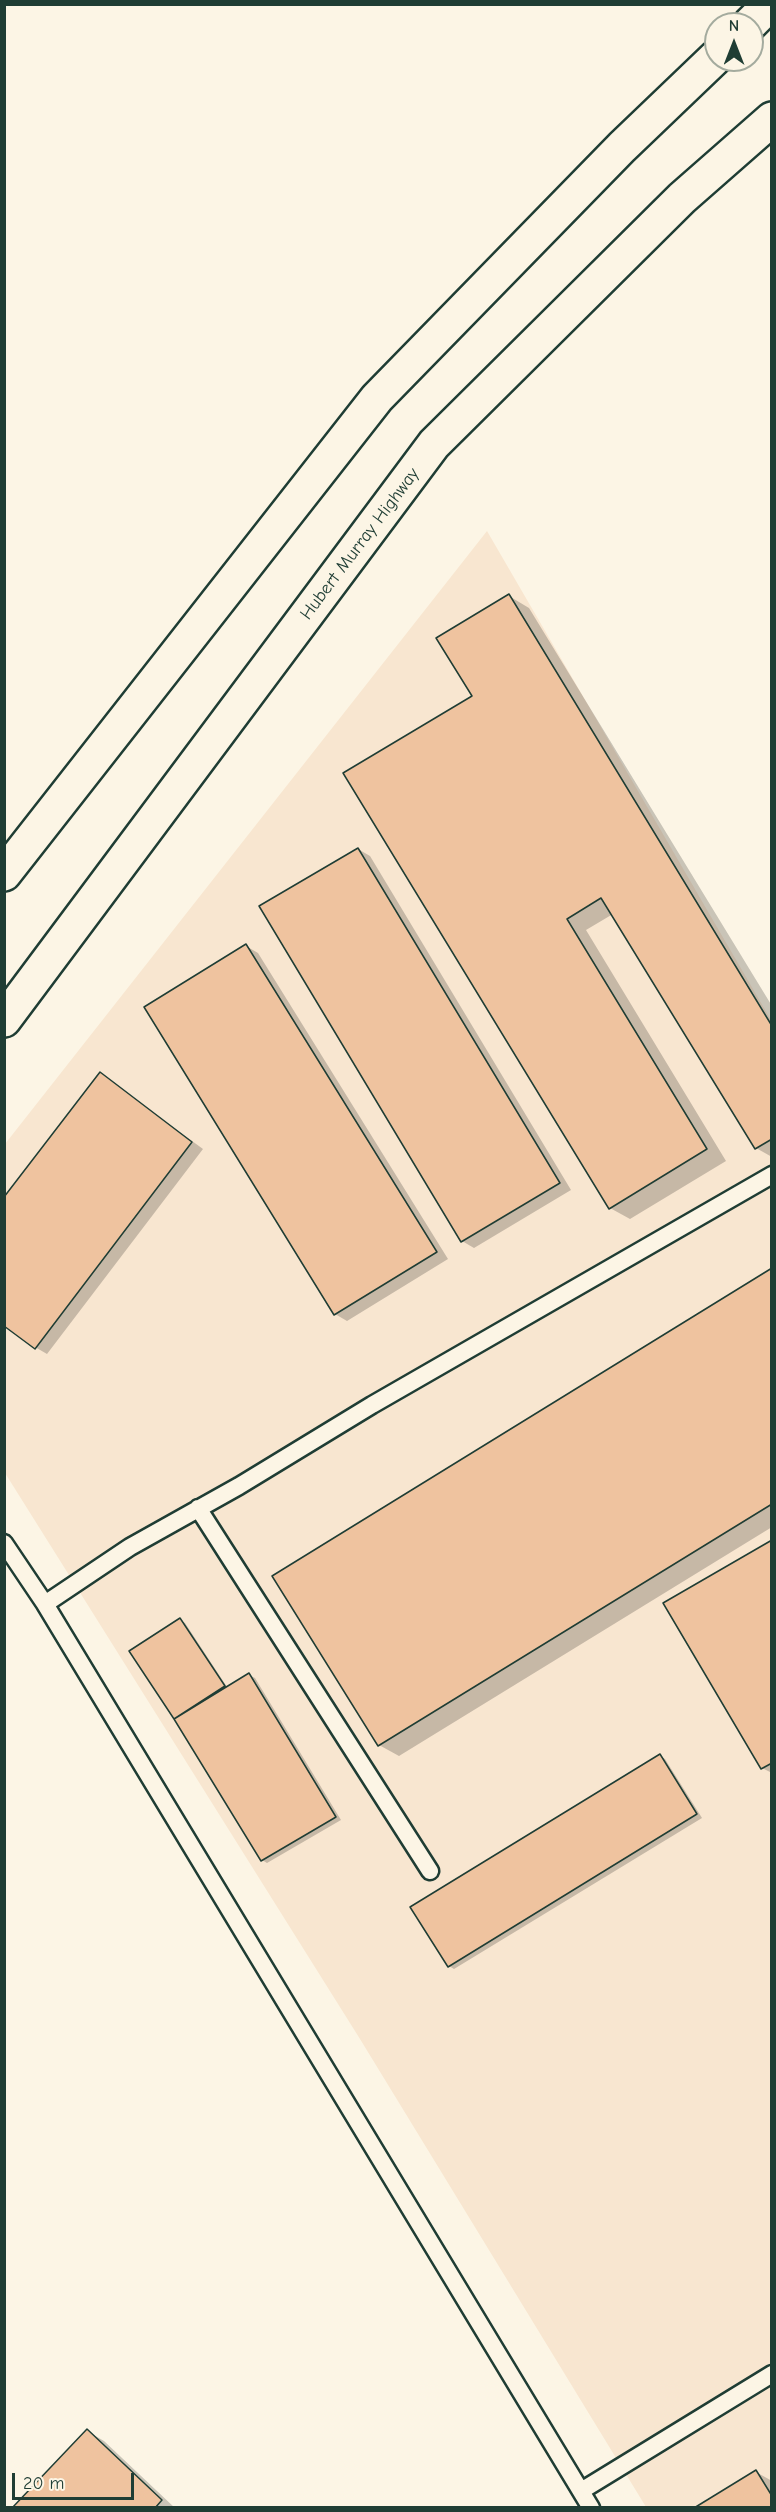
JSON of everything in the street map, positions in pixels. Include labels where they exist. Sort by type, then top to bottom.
[{"type":"highway","points":[[4,874],[377,398],[622,147],[704,68]]},
{"type":"highway","name":"Hubert Murray Highway","points":[[4,1020],[434,444],[682,198],[771,119]]},
{"type":"lane","points":[[45,1604],[130,1547],[239,1486],[372,1405],[771,1176]]},
{"type":"lane","points":[[198,1508],[430,1871]]},
{"type":"lane","points":[[4,1543],[45,1604],[591,2508]]},
{"type":"lane","points":[[581,2491],[771,2374]]},
{"type":"shaded area","points":[[487,531],[771,1020],[771,2507],[646,2507],[360,2039],[5,1473],[5,1144]]},
{"type":"building","points":[[509,594],[772,1026],[772,1139],[755,1149],[601,898],[567,919],[707,1149],[609,1209],[343,773],[472,696],[436,638]]},
{"type":"building","points":[[358,848],[560,1183],[461,1242],[259,906]]},
{"type":"building","points":[[246,944],[437,1252],[334,1315],[144,1007]]},
{"type":"building","points":[[100,1072],[192,1142],[35,1349],[4,1326],[4,1197]]},
{"type":"building","points":[[772,1268],[772,1504],[378,1746],[272,1576]]},
{"type":"building","points":[[772,1540],[772,1763],[761,1769],[663,1603]]},
{"type":"building","points":[[180,1618],[225,1686],[174,1719],[129,1651]]},
{"type":"building","points":[[249,1673],[336,1817],[261,1861],[174,1719]]},
{"type":"building","points":[[660,1754],[697,1814],[448,1967],[410,1907]]},
{"type":"building","points":[[87,2429],[162,2500],[155,2508],[12,2508]]},
{"type":"building","points":[[756,2470],[772,2496],[772,2508],[694,2508]]}]
